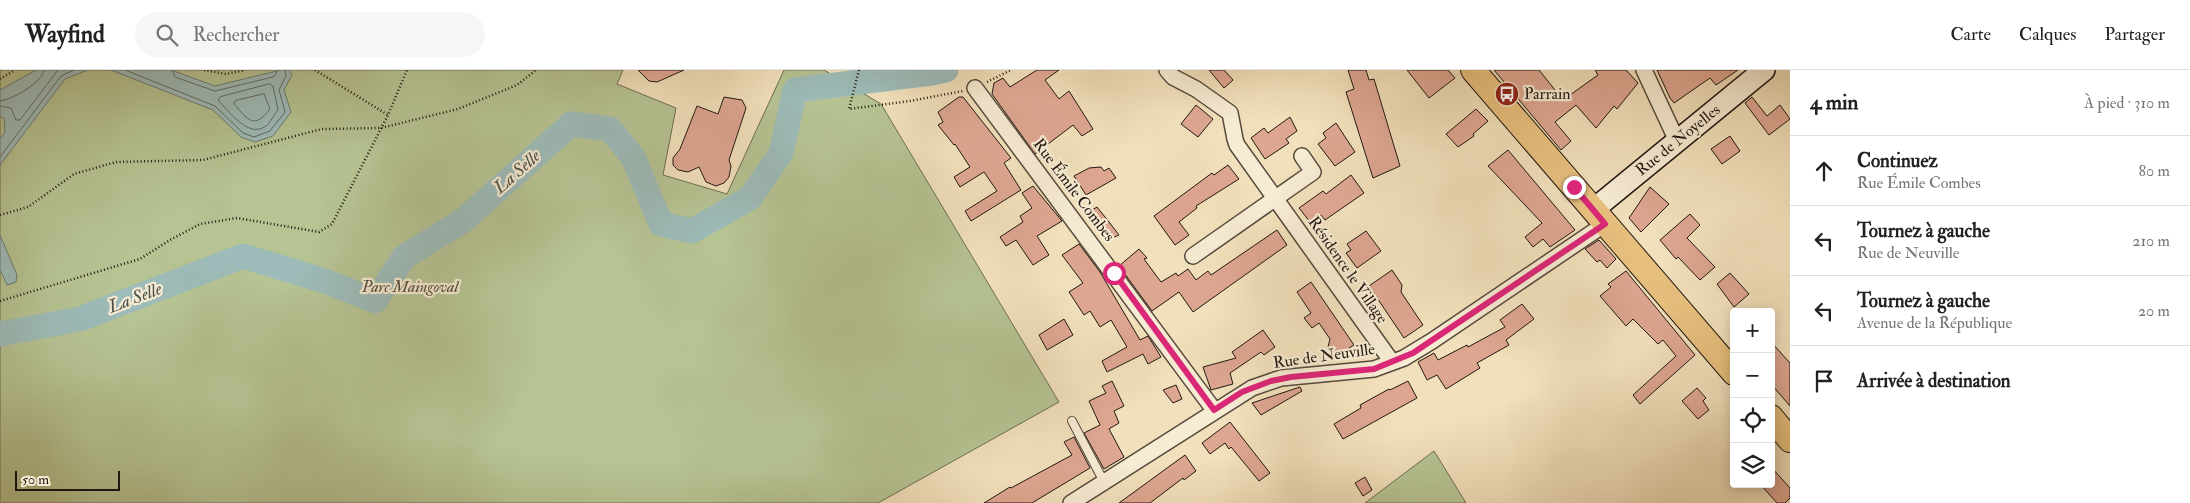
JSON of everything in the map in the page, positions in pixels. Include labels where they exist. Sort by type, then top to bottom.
[{"type":"main road","points":[[1473,70],[1730,368]]},
{"type":"main road","points":[[1775,422],[1790,440]]},
{"type":"street","name":"Résidence le Village","points":[[1167,70],[1173,77],[1196,89],[1230,114],[1234,139],[1392,362]]},
{"type":"street","points":[[1644,70],[1677,141]]},
{"type":"street","name":"Rue de Noyelles","points":[[1599,217],[1677,141],[1764,70]]},
{"type":"street","name":"Rue Émile Combes","points":[[975,88],[1214,410]]},
{"type":"street","points":[[1193,256],[1313,172],[1302,156]]},
{"type":"street","name":"Rue de Neuville","points":[[1071,503],[1242,392],[1271,381],[1291,377],[1364,371],[1413,353],[1432,341],[1599,217]]},
{"type":"lane","points":[[1072,421],[1104,482]]},
{"type":"path","points":[[0,79],[14,70]]},
{"type":"path","points":[[204,70],[226,74],[245,70]]},
{"type":"path","points":[[315,70],[388,114]]},
{"type":"path","points":[[0,301],[140,259],[200,224],[237,218],[319,232],[332,224],[388,114],[407,70]]},
{"type":"path","points":[[0,216],[28,207],[74,174],[116,162],[203,160],[322,129],[381,128],[458,109],[517,85],[536,70]]},
{"type":"path","points":[[859,70],[849,109],[910,101],[975,88],[1012,70]]},
{"type":"green space","name":"Parc Maingoval","points":[[0,70],[623,70],[617,84],[676,108],[663,175],[727,194],[784,70],[824,70],[881,104],[1059,402],[878,503],[0,503]]},
{"type":"green space","points":[[1434,451],[1466,503],[1365,503]]},
{"type":"water","points":[[36,70],[88,70],[65,79],[0,165],[0,139],[5,132],[4,118],[0,117],[0,90]]},
{"type":"water","points":[[111,70],[171,70],[215,86],[281,70],[289,70],[292,75],[284,90],[291,112],[273,136],[255,142],[241,137],[213,110]]},
{"type":"water","points":[[0,235],[17,275],[16,282],[7,285],[0,270]]},
{"type":"building","points":[[638,70],[684,70],[657,82],[649,81]]},
{"type":"building","points":[[1037,70],[1059,70],[1045,80],[1059,99],[1069,91],[1093,129],[1082,136],[1073,125],[1035,154],[992,94],[994,83],[1003,78],[1010,87]]},
{"type":"building","points":[[1209,70],[1224,70],[1233,80],[1224,88]]},
{"type":"building","points":[[1348,70],[1366,70],[1369,80],[1374,79],[1400,166],[1373,178],[1346,92],[1354,89]]},
{"type":"building","points":[[1407,70],[1448,70],[1455,78],[1429,98]]},
{"type":"building","points":[[1494,70],[1539,70],[1563,100],[1598,75],[1595,70],[1626,70],[1638,83],[1617,109],[1614,106],[1596,128],[1576,105],[1555,122],[1571,141],[1561,150]]},
{"type":"building","points":[[1657,70],[1738,70],[1716,85],[1710,78],[1674,103]]},
{"type":"building","points":[[724,97],[742,100],[746,108],[729,160],[731,166],[729,177],[724,183],[716,186],[706,182],[699,167],[688,172],[678,170],[673,165],[673,158],[680,149],[697,106],[718,114]]},
{"type":"building","points":[[959,97],[963,97],[1011,158],[1004,163],[1021,190],[971,221],[965,211],[997,191],[984,172],[960,187],[954,177],[970,167],[955,144],[938,125],[943,122],[938,112]]},
{"type":"building","points":[[1752,97],[1767,116],[1780,105],[1790,119],[1769,135],[1745,103]]},
{"type":"building","points":[[1196,105],[1213,119],[1198,137],[1181,124]]},
{"type":"building","points":[[1476,109],[1488,121],[1473,134],[1474,136],[1458,147],[1446,134]]},
{"type":"building","points":[[1290,117],[1297,131],[1286,139],[1289,143],[1265,159],[1251,138],[1264,128],[1268,133]]},
{"type":"building","points":[[1336,123],[1355,152],[1335,166],[1318,144],[1326,138],[1323,133]]},
{"type":"building","points":[[1730,136],[1740,151],[1722,164],[1711,149]]},
{"type":"building","points":[[1508,150],[1575,230],[1550,247],[1543,239],[1533,247],[1525,237],[1542,223],[1488,166]]},
{"type":"building","points":[[1228,165],[1239,179],[1196,206],[1197,208],[1179,222],[1189,235],[1175,245],[1154,216],[1212,173],[1214,175]]},
{"type":"building","points":[[1101,167],[1104,171],[1109,168],[1116,178],[1086,195],[1074,176],[1089,168]]},
{"type":"building","points":[[1351,175],[1364,193],[1325,220],[1321,215],[1310,222],[1299,208],[1323,191],[1326,194]]},
{"type":"building","points":[[1033,186],[1062,221],[1037,236],[1049,255],[1033,265],[1016,240],[1006,246],[1000,237],[1023,222],[1020,216],[1032,208],[1022,193]]},
{"type":"building","points":[[1650,187],[1669,204],[1641,232],[1629,218]]},
{"type":"building","points":[[1097,207],[1119,235],[1108,240],[1087,213]]},
{"type":"building","points":[[1690,214],[1700,225],[1687,238],[1715,267],[1700,280],[1678,257],[1676,259],[1660,240]]},
{"type":"building","points":[[1277,230],[1287,245],[1193,312],[1179,292],[1152,311],[1119,266],[1139,249],[1147,258],[1144,259],[1161,282],[1176,273],[1178,276],[1188,269],[1196,280],[1208,271],[1211,275]]},
{"type":"building","points":[[1366,231],[1381,251],[1357,268],[1346,253],[1351,250],[1347,244]]},
{"type":"building","points":[[1599,240],[1616,259],[1607,268],[1600,260],[1597,262],[1585,249]]},
{"type":"building","points":[[1079,244],[1100,272],[1140,340],[1148,336],[1161,357],[1148,364],[1143,354],[1107,372],[1102,361],[1127,347],[1111,320],[1100,327],[1090,311],[1084,315],[1069,292],[1083,283],[1062,255]]},
{"type":"building","points":[[1392,270],[1402,285],[1401,292],[1423,325],[1404,338],[1369,286]]},
{"type":"building","points":[[1626,271],[1695,355],[1640,404],[1633,395],[1676,356],[1663,340],[1658,344],[1633,319],[1626,326],[1600,296],[1611,287],[1608,284]]},
{"type":"building","points":[[1730,273],[1749,294],[1734,307],[1717,284]]},
{"type":"building","points":[[1311,282],[1354,345],[1335,357],[1328,347],[1330,339],[1319,323],[1312,328],[1304,318],[1311,313],[1297,292]]},
{"type":"building","points":[[1522,304],[1534,319],[1506,340],[1509,345],[1477,363],[1480,368],[1446,389],[1437,375],[1427,380],[1418,362],[1434,353],[1438,360],[1467,345],[1468,347],[1505,327],[1500,320]]},
{"type":"building","points":[[1064,319],[1073,335],[1047,350],[1039,335]]},
{"type":"building","points":[[1263,330],[1275,347],[1264,355],[1261,352],[1230,373],[1233,384],[1211,390],[1203,367],[1236,358],[1232,352]]},
{"type":"building","points":[[1775,346],[1790,363],[1790,406],[1775,389]]},
{"type":"building","points":[[1112,381],[1124,406],[1114,411],[1119,423],[1109,429],[1124,457],[1104,469],[1084,433],[1100,425],[1089,401],[1106,393],[1102,386]]},
{"type":"building","points":[[1408,381],[1417,398],[1343,439],[1334,424],[1361,408],[1360,405]]},
{"type":"building","points":[[1176,385],[1182,399],[1173,403],[1163,390]]},
{"type":"building","points":[[1300,387],[1302,391],[1261,415],[1252,403]]},
{"type":"building","points":[[1697,388],[1706,398],[1703,401],[1709,410],[1698,419],[1682,401]]},
{"type":"building","points":[[1230,422],[1270,473],[1259,481],[1231,447],[1229,449],[1225,443],[1210,454],[1202,443]]},
{"type":"building","points":[[1074,437],[1090,468],[1032,503],[984,503],[1010,487],[1072,455],[1064,442]]},
{"type":"building","points":[[1185,455],[1196,471],[1184,480],[1183,478],[1150,503],[1119,503]]},
{"type":"building","points":[[1775,471],[1790,488],[1790,498],[1785,503],[1777,503],[1764,488],[1775,488]]},
{"type":"building","points":[[1365,477],[1372,490],[1363,496],[1355,483]]},
{"type":"waterway","name":"La Selle","points":[[0,334],[80,319],[243,256],[325,281],[375,301],[404,257],[464,220],[571,124],[610,129],[633,157],[661,224],[692,231],[750,198],[781,153],[795,90],[946,70]]},
{"type":"place","name":"Parrain","points":[[1507,94]]},
{"type":"route","points":[[1114,273],[1214,410],[1242,392],[1281,378],[1374,369],[1413,353],[1605,224],[1574,187]]}]
